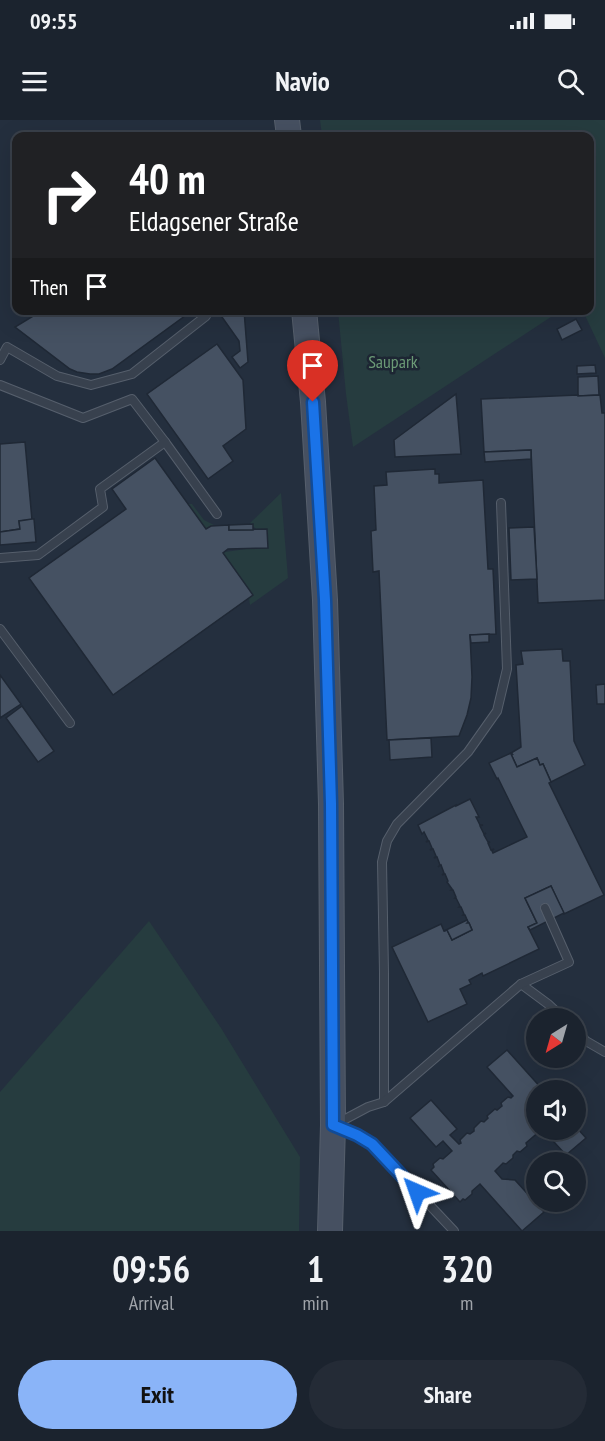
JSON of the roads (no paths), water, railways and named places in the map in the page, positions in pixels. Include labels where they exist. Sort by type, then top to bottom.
[{"type":"main road","points":[[304,315],[313,402],[325,600],[331,804],[333,1125],[330,1231]]},
{"type":"lane","points":[[0,360],[7,347],[57,376],[91,385],[132,374],[206,316]]},
{"type":"lane","points":[[0,385],[83,418],[132,399],[217,514]]},
{"type":"lane","points":[[0,558],[38,555],[104,507],[100,489],[165,442]]},
{"type":"lane","points":[[384,1102],[382,862],[387,841],[397,824],[468,752],[497,711],[507,669],[501,503]]},
{"type":"lane","points":[[0,629],[70,723]]},
{"type":"lane","points":[[333,1125],[368,1107],[384,1102],[521,984],[569,962],[545,908]]},
{"type":"lane","points":[[521,984],[553,1008]]},
{"type":"lane","points":[[586,1041],[605,1052]]},
{"type":"lane","points":[[333,1125],[372,1144],[454,1231]]},
{"type":"park label","name":"Saupark","points":[[393,361]]}]
